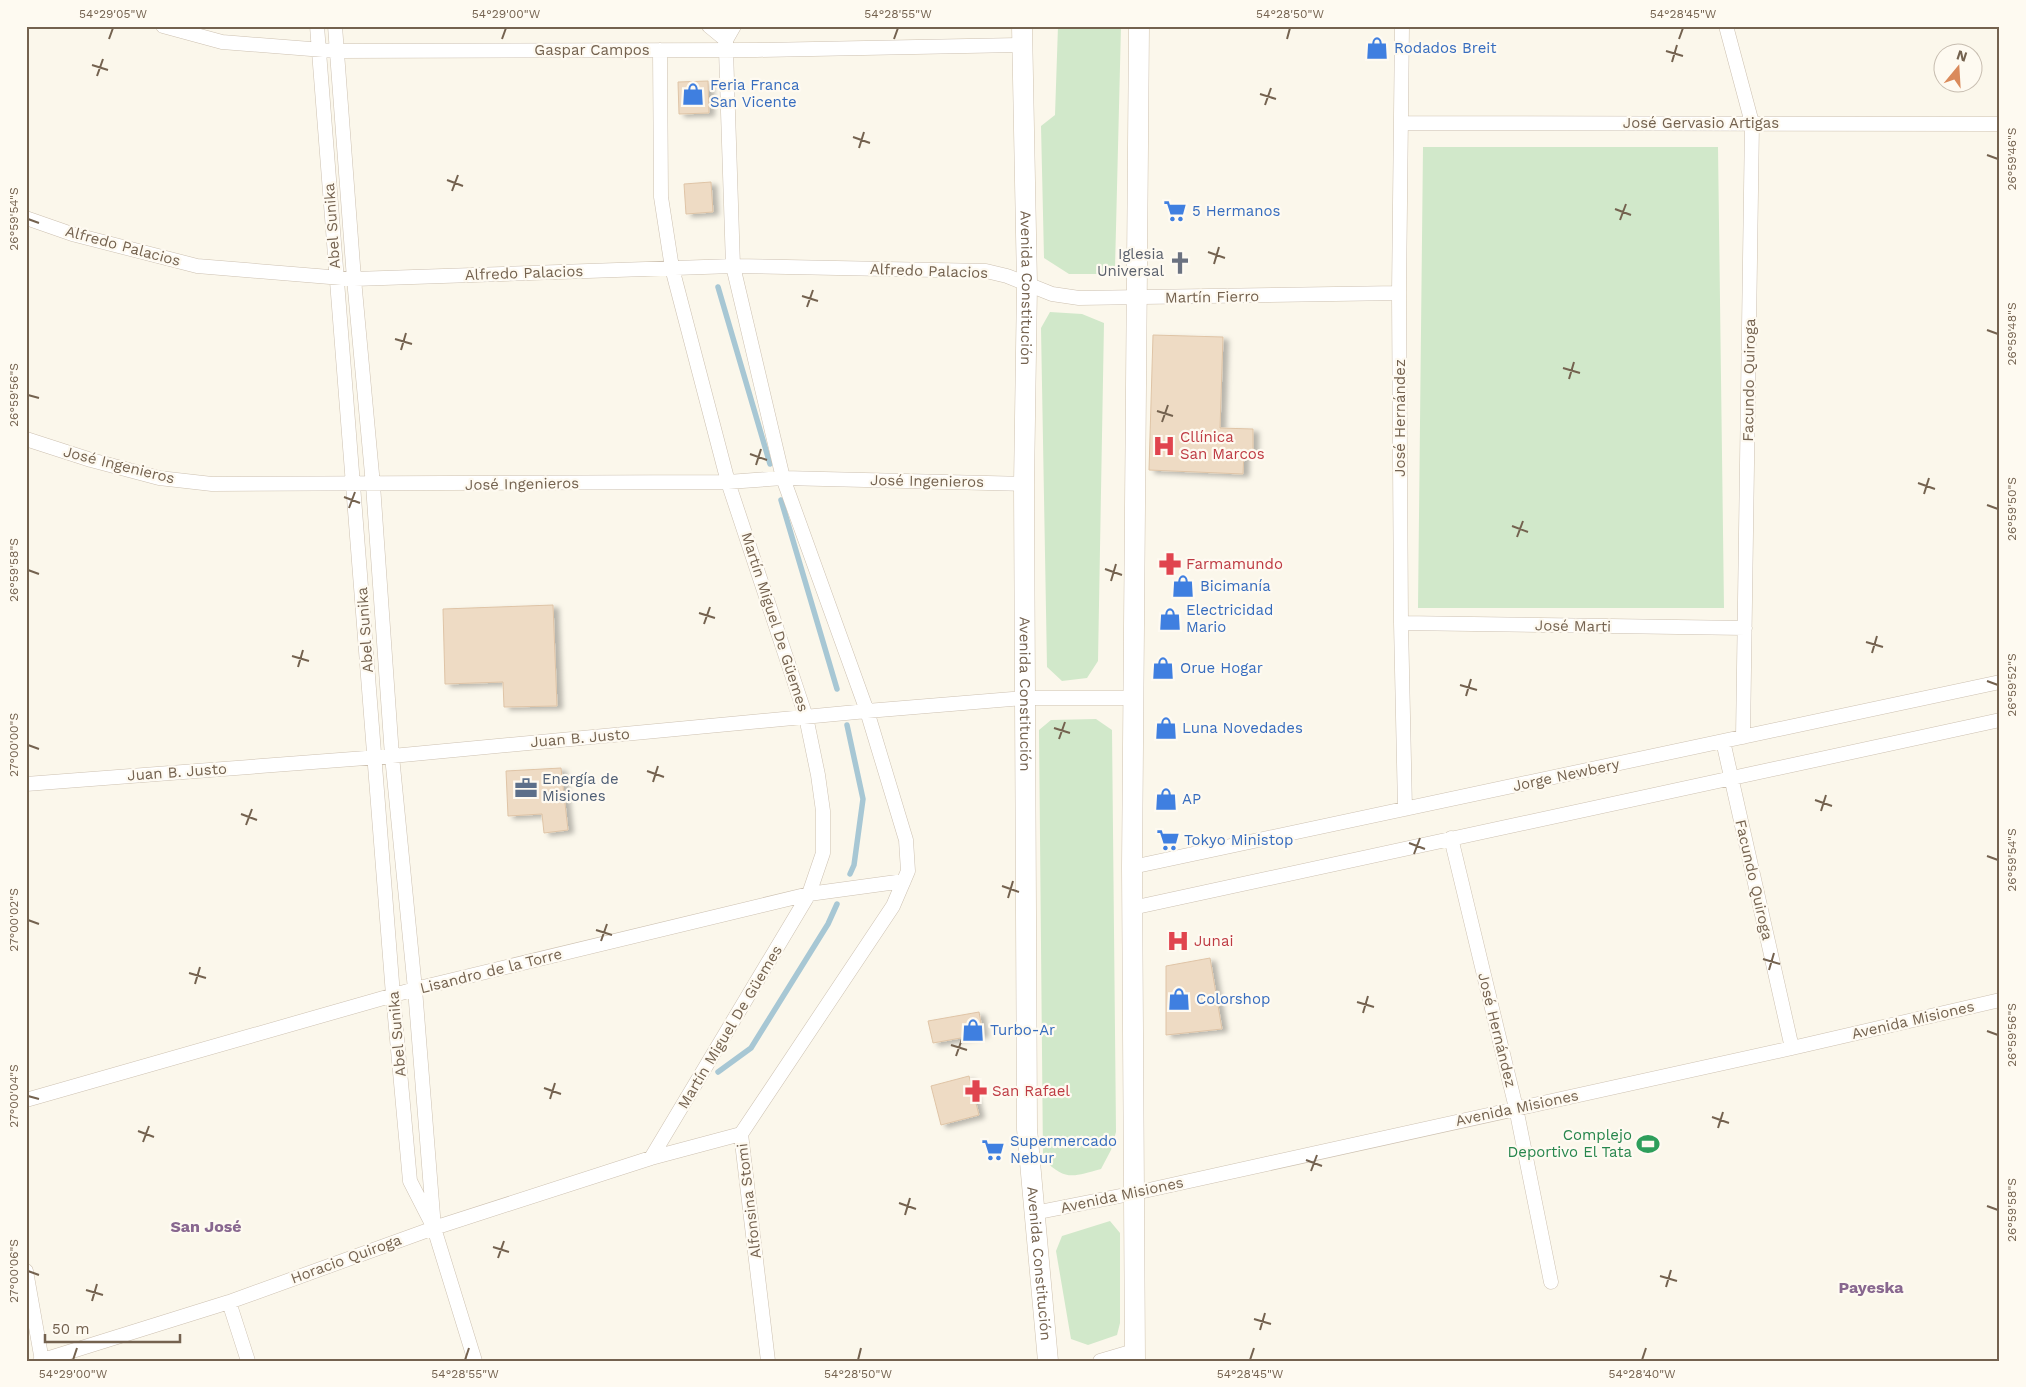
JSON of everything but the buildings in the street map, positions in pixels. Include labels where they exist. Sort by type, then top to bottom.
[{"type":"main road","points":[[1134,1356],[1135,1193],[1132,867],[1139,26]]},
{"type":"main road","name":"Avenida Constitución","points":[[1022,36],[1027,285],[1024,484],[1027,1129],[1048,1361]]},
{"type":"street","name":"Gaspar Campos","points":[[163,26],[222,42],[336,51],[660,50],[726,45],[1022,36]]},
{"type":"street","name":"Abel Sunika","points":[[317,26],[393,995],[410,1181],[434,1228],[475,1361]]},
{"type":"street","name":"Abel Sunika","points":[[335,26],[354,279],[373,485],[392,756],[415,989],[434,1228]]},
{"type":"street","points":[[709,26],[726,45]]},
{"type":"street","points":[[734,26],[726,45],[733,266],[783,478],[867,711],[906,840],[908,871],[893,906],[741,1134]]},
{"type":"street","name":"José Hernández","points":[[1402,26],[1399,293],[1401,623],[1405,809]]},
{"type":"street","name":"Facundo Quiroga","points":[[1726,26],[1752,122],[1743,737]]},
{"type":"street","name":"Martín Miguel De Güemes","points":[[652,1158],[808,894],[823,853],[823,811],[806,717],[728,482],[672,268],[661,197],[660,50]]},
{"type":"street","name":"José Gervasio Artigas","points":[[1402,123],[1752,122],[2000,124]]},
{"type":"street","name":"Alfredo Palacios","points":[[26,218],[72,234],[197,266],[336,278],[354,279],[733,266],[986,271],[1007,276],[1027,285]]},
{"type":"street","name":"Martín Fierro","points":[[1027,285],[1052,294],[1079,298],[1138,299],[1399,293]]},
{"type":"street","name":"José Ingenieros","points":[[26,438],[91,460],[158,478],[212,484],[373,485],[728,482],[783,478],[1024,484]]},
{"type":"street","name":"José Marti","points":[[1401,623],[1746,628]]},
{"type":"street","name":"Jorge Newbery","points":[[1132,867],[2000,682]]},
{"type":"street","name":"Juan B. Justo","points":[[26,784],[375,758],[867,711],[1025,698],[1134,698]]},
{"type":"street","points":[[1132,908],[1451,838],[1732,780],[2000,720]]},
{"type":"street","name":"Facundo Quiroga","points":[[1723,741],[1792,1048]]},
{"type":"street","name":"José Hernández","points":[[1451,838],[1516,1108],[1551,1282]]},
{"type":"street","name":"Lisandro de la Torre","points":[[26,1100],[415,989],[808,894],[904,881]]},
{"type":"street","name":"Avenida Misiones","points":[[1034,1213],[1135,1193],[1792,1048],[2000,1000]]},
{"type":"street","name":"Alfonsina Stomi","points":[[652,1158],[741,1134],[768,1361]]},
{"type":"street","name":"Horacio Quiroga","points":[[41,1361],[229,1302],[434,1228],[652,1158]]},
{"type":"street","points":[[26,1271],[41,1361]]},
{"type":"street","points":[[229,1302],[248,1361]]},
{"type":"street","points":[[1100,1361],[1134,1356]]},
{"type":"green space","points":[[1058,26],[1121,26],[1115,269],[1108,274],[1069,274],[1044,258],[1041,126],[1055,115]]},
{"type":"green space","points":[[1423,147],[1718,147],[1724,608],[1418,608]]},
{"type":"green space","points":[[1050,312],[1082,314],[1104,323],[1098,661],[1087,678],[1062,681],[1047,667],[1041,328]]},
{"type":"green space","points":[[1096,719],[1112,730],[1116,1132],[1111,1150],[1101,1169],[1070,1175],[1058,1171],[1043,1159],[1039,730],[1051,720]]},
{"type":"green space","points":[[1110,1221],[1120,1233],[1120,1323],[1117,1335],[1088,1345],[1071,1339],[1056,1251],[1062,1236]]},
{"type":"waterway","points":[[718,287],[770,464]]},
{"type":"waterway","points":[[781,500],[837,689]]},
{"type":"waterway","points":[[847,725],[863,799],[854,865],[850,874]]},
{"type":"waterway","points":[[718,1072],[751,1048],[828,924],[837,904]]},
{"type":"place","name":"Rodados Breit","points":[[1377,48]]},
{"type":"place","name":"Feria Franca San Vicente","points":[[693,94]]},
{"type":"place","name":"5 Hermanos","points":[[1175,211]]},
{"type":"place","name":"Iglesia Universal","points":[[1180,263]]},
{"type":"place","name":"Cllínica San Marcos","points":[[1164,446]]},
{"type":"place","name":"Farmamundo","points":[[1170,564]]},
{"type":"place","name":"Bicimanía","points":[[1183,586]]},
{"type":"place","name":"Electricidad Mario","points":[[1170,619]]},
{"type":"place","name":"Orue Hogar","points":[[1163,668]]},
{"type":"place","name":"Luna Novedades","points":[[1166,728]]},
{"type":"place","name":"Energía de Misiones","points":[[526,788]]},
{"type":"place","name":"AP","points":[[1166,799]]},
{"type":"place","name":"Tokyo Ministop","points":[[1168,840]]},
{"type":"place","name":"Junai","points":[[1178,941]]},
{"type":"place","name":"Colorshop","points":[[1179,999]]},
{"type":"place","name":"Turbo-Ar","points":[[973,1030]]},
{"type":"place","name":"San Rafael","points":[[976,1091]]},
{"type":"place","name":"Complejo Deportivo El Tata","points":[[1648,1144]]},
{"type":"place","name":"Supermercado Nebur","points":[[993,1150]]},
{"type":"district","name":"San José","points":[[206,1226]]},
{"type":"district","name":"Payeska","points":[[1871,1287]]}]
